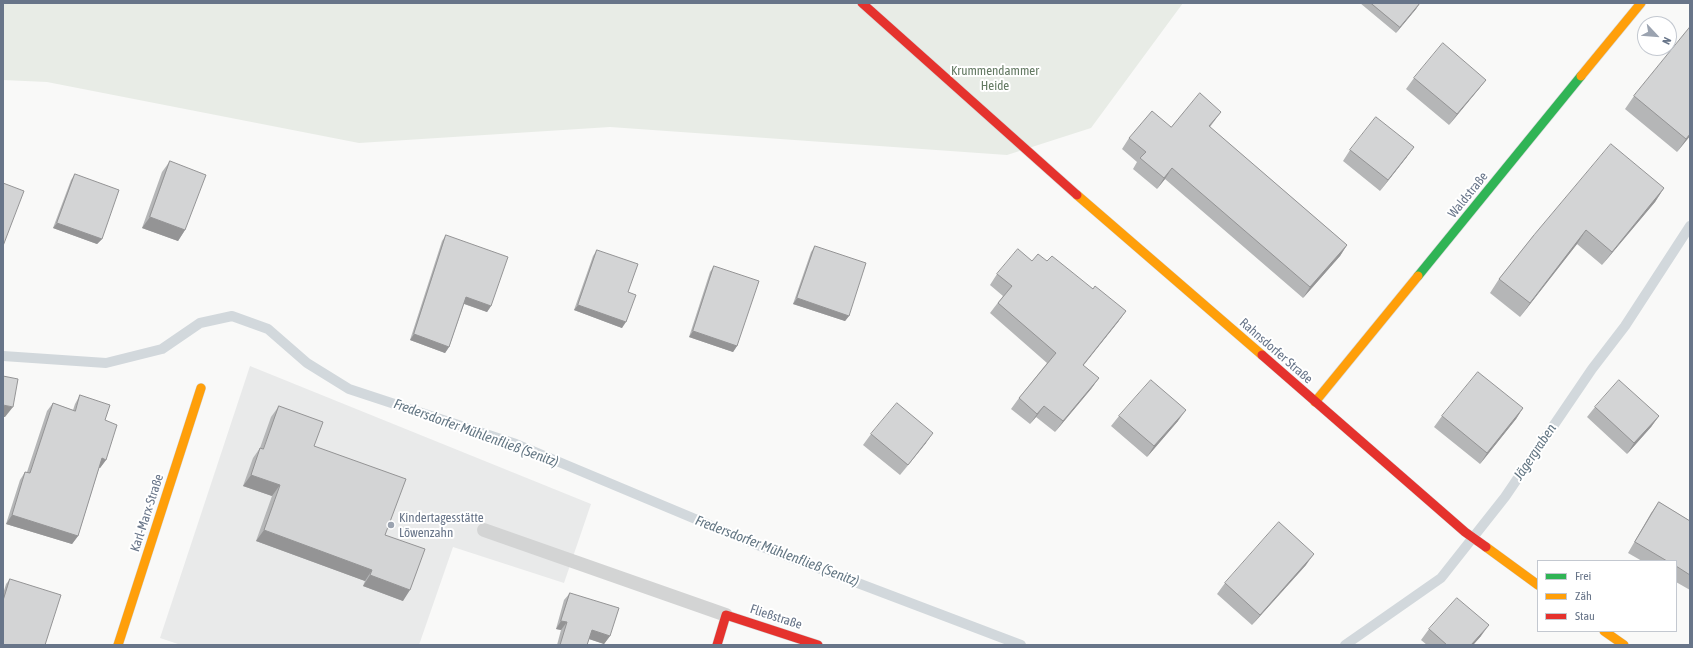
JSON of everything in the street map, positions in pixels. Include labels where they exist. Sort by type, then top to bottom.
[{"type":"street","name":"Rahnsdorfer Straße","points":[[862,3],[1081,198],[1465,532],[1486,549],[1537,584]]},
{"type":"street","name":"Waldstraße","points":[[1315,402],[1641,3]]},
{"type":"street","name":"Karl-Marx-Straße","points":[[118,645],[201,388]]},
{"type":"street","points":[[717,645],[726,615]]},
{"type":"street","name":"Fließstraße","points":[[726,615],[818,645]]},
{"type":"street","points":[[1605,632],[1624,645]]},
{"type":"lane","points":[[484,530],[726,615]]},
{"type":"shaded area","name":"Kindertagesstätte Löwenzahn","points":[[250,366],[591,504],[564,583],[453,547],[419,645],[181,645],[160,638]]},
{"type":"green space","name":"Krummendammer Heide","points":[[3,3],[1183,3],[1091,128],[1007,155],[610,127],[359,143],[47,82],[3,80]]},
{"type":"building","points":[[1371,3],[1420,3],[1400,27]]},
{"type":"building","points":[[1690,27],[1690,134],[1686,139],[1634,96],[1666,56],[1677,56],[1677,43]]},
{"type":"building","points":[[1443,43],[1486,80],[1457,114],[1414,78]]},
{"type":"building","points":[[1200,93],[1221,112],[1209,126],[1347,245],[1310,287],[1172,168],[1164,178],[1140,158],[1146,152],[1129,138],[1152,111],[1171,127]]},
{"type":"building","points":[[1376,117],[1414,147],[1388,180],[1350,150]]},
{"type":"building","points":[[1611,144],[1664,188],[1612,252],[1586,230],[1530,303],[1499,279]]},
{"type":"building","points":[[170,161],[206,175],[185,230],[150,217]]},
{"type":"building","points":[[75,174],[119,190],[102,239],[57,223]]},
{"type":"building","points":[[3,183],[24,191],[3,246]]},
{"type":"building","points":[[446,235],[508,257],[491,306],[466,297],[449,347],[414,334]]},
{"type":"building","points":[[815,246],[866,263],[849,316],[797,298]]},
{"type":"building","points":[[1018,249],[1032,261],[1038,254],[1047,261],[1052,256],[1093,289],[1095,286],[1126,311],[1083,365],[1099,378],[1063,421],[1044,406],[1037,414],[1019,398],[1056,353],[998,303],[1012,286],[997,274]]},
{"type":"building","points":[[597,250],[638,264],[628,292],[636,295],[626,322],[578,305]]},
{"type":"building","points":[[714,266],[759,281],[737,346],[693,331]]},
{"type":"building","points":[[1478,372],[1523,408],[1487,453],[1442,416]]},
{"type":"building","points":[[3,376],[18,379],[13,407],[3,405]]},
{"type":"building","points":[[1151,380],[1186,410],[1154,446],[1119,416]]},
{"type":"building","points":[[1619,380],[1659,416],[1634,443],[1595,407]]},
{"type":"building","points":[[80,395],[110,405],[105,420],[117,425],[106,460],[102,458],[78,536],[12,515],[25,472],[30,473],[53,403],[75,411]]},
{"type":"building","points":[[897,403],[933,433],[908,465],[871,434]]},
{"type":"building","points":[[279,406],[323,422],[314,446],[406,479],[385,535],[425,549],[410,590],[370,575],[372,570],[264,530],[280,485],[251,475],[260,448],[263,449]]},
{"type":"building","points":[[1659,502],[1690,521],[1690,575],[1677,567],[1677,560],[1665,560],[1635,542]]},
{"type":"building","points":[[1279,522],[1314,554],[1260,615],[1225,583]]},
{"type":"building","points":[[10,579],[61,595],[45,645],[3,645],[3,601]]},
{"type":"building","points":[[570,593],[619,608],[610,636],[592,630],[587,645],[560,645],[567,622],[561,621]]},
{"type":"building","points":[[1457,598],[1489,625],[1471,645],[1447,645],[1429,629]]},
{"type":"waterway","name":"Jägergraben","points":[[1345,645],[1441,578],[1505,497],[1592,369],[1625,326],[1690,226]]},
{"type":"waterway","name":"Fredersdorfer Mühlenfließ (Senitz)","points":[[3,356],[106,363],[162,349],[200,323],[232,316],[268,329],[307,363],[349,389],[516,444],[755,544],[1021,645]]},
{"type":"traffic: fast","points":[[1418,276],[1581,76]]},
{"type":"traffic: slow","points":[[1581,76],[1641,3]]},
{"type":"traffic: slow","points":[[1077,195],[1262,355]]},
{"type":"traffic: slow","points":[[1315,402],[1418,276]]},
{"type":"traffic: slow","points":[[118,645],[201,388]]},
{"type":"traffic: slow","points":[[1486,547],[1537,584]]},
{"type":"traffic: slow","points":[[1605,632],[1624,645]]},
{"type":"traffic: jam","points":[[862,3],[1077,195]]},
{"type":"traffic: jam","points":[[1262,355],[1465,532],[1486,547]]},
{"type":"traffic: jam","points":[[717,645],[726,615],[818,645]]},
{"type":"place","name":"Kindertagesstätte Löwenzahn","points":[[391,525]]}]
